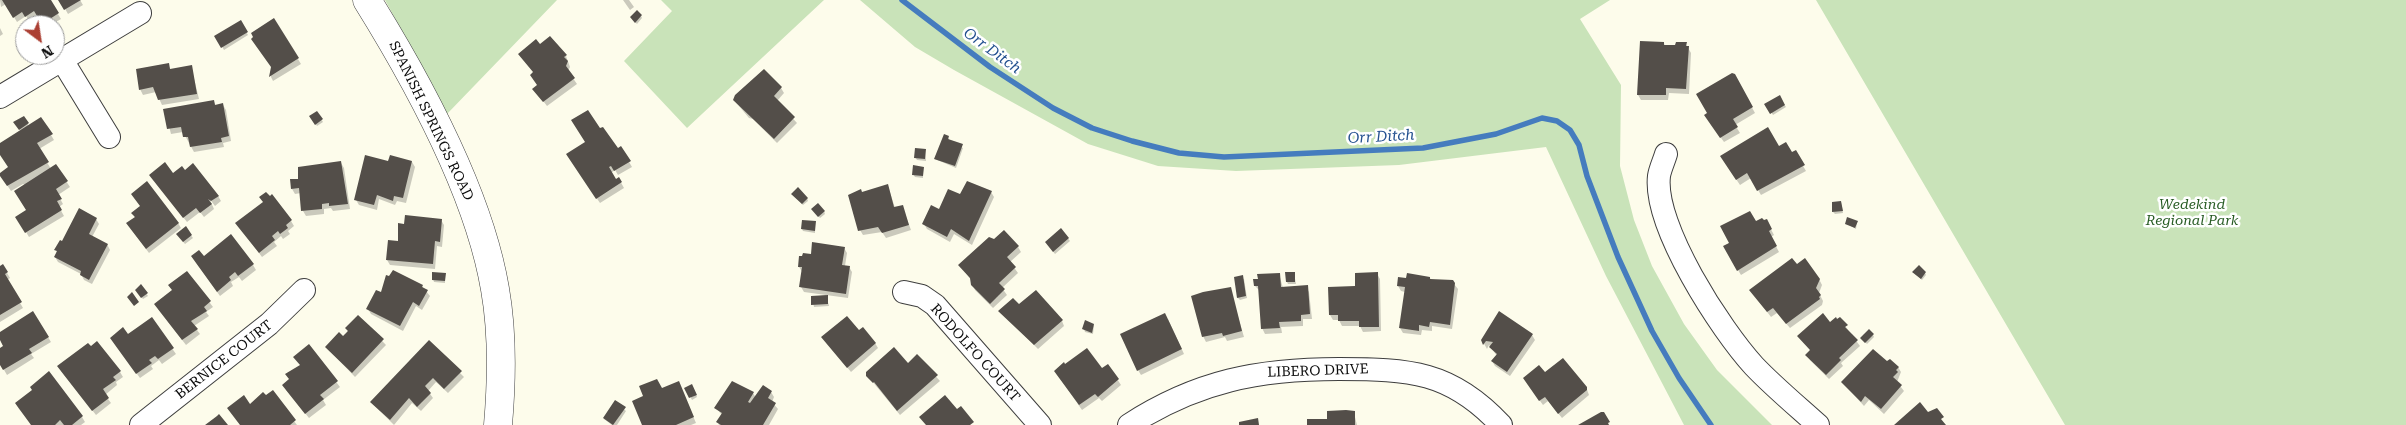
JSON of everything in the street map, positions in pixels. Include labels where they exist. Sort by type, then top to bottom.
[{"type":"street","name":"SPANISH SPRINGS ROAD","points":[[367,0],[387,31],[462,180],[486,248],[495,288],[501,339],[502,371],[498,425]]},
{"type":"street","points":[[65,58],[140,12]]},
{"type":"street","points":[[0,97],[54,65]]},
{"type":"street","points":[[65,65],[108,137]]},
{"type":"street","points":[[1666,154],[1659,175],[1660,196],[1664,214],[1696,282],[1730,334],[1754,366],[1818,425]]},
{"type":"street","name":"BERNICE COURT","points":[[141,425],[269,324],[304,290]]},
{"type":"street","name":"RODOLFO COURT","points":[[904,292],[922,296],[948,318],[1040,425]]},
{"type":"street","name":"LIBERO DRIVE","points":[[1129,425],[1179,396],[1208,385],[1270,371],[1386,369],[1435,378],[1459,389],[1483,406],[1501,425]]},
{"type":"green space","points":[[385,0],[557,0],[447,114]]},
{"type":"green space","points":[[661,0],[824,0],[687,128],[624,61],[672,11]]},
{"type":"green space","points":[[860,0],[1610,0],[1580,19],[1621,85],[1620,166],[1634,220],[1652,266],[1684,324],[1717,370],[1772,425],[1684,425],[1606,276],[1546,147],[1399,165],[1236,171],[1158,166],[1088,144],[954,70],[915,47]]},
{"type":"green space","name":"Wedekind Regional Park","points":[[1816,0],[2406,0],[2406,425],[2065,425]]},
{"type":"building","points":[[2,0],[51,0],[59,13],[56,15],[36,15],[34,11],[28,15],[24,15],[22,12],[13,18]]},
{"type":"building","points":[[58,0],[81,0],[64,10]]},
{"type":"building","points":[[637,10],[642,15],[635,23],[630,17]]},
{"type":"building","points":[[274,18],[299,58],[269,77],[271,67],[251,39],[253,37],[251,33]]},
{"type":"building","points":[[241,20],[248,32],[221,48],[214,36]]},
{"type":"building","points":[[550,36],[567,55],[564,57],[568,61],[566,66],[575,78],[543,102],[532,89],[537,85],[530,75],[533,72],[518,54],[536,39],[540,44]]},
{"type":"building","points":[[1640,41],[1664,42],[1664,45],[1687,42],[1686,46],[1689,46],[1686,89],[1666,88],[1666,95],[1637,95]]},
{"type":"building","points":[[169,63],[170,69],[192,65],[197,94],[158,100],[153,87],[139,90],[136,69]]},
{"type":"building","points":[[764,69],[782,87],[774,96],[795,117],[774,139],[733,100],[735,95]]},
{"type":"building","points":[[1732,73],[1735,74],[1753,107],[1733,119],[1738,127],[1720,138],[1704,115],[1707,113],[1696,94]]},
{"type":"building","points":[[1780,95],[1785,105],[1770,114],[1764,104]]},
{"type":"building","points":[[214,100],[215,105],[223,103],[229,136],[221,138],[222,142],[190,147],[188,137],[183,137],[181,127],[167,129],[163,109]]},
{"type":"building","points":[[588,110],[600,128],[603,127],[618,148],[621,146],[631,161],[614,171],[611,166],[609,167],[616,179],[619,177],[622,182],[596,199],[566,154],[585,142],[571,120]]},
{"type":"building","points":[[317,111],[323,119],[315,125],[309,116]]},
{"type":"building","points":[[24,116],[29,123],[19,130],[13,122]]},
{"type":"building","points":[[41,117],[53,134],[37,143],[49,162],[7,186],[0,176],[0,173],[8,167],[0,155],[0,143]]},
{"type":"building","points":[[1768,127],[1779,146],[1786,142],[1792,152],[1796,150],[1805,165],[1757,191],[1747,173],[1736,180],[1720,156]]},
{"type":"building","points":[[944,134],[949,136],[948,139],[963,144],[955,166],[934,159]]},
{"type":"building","points":[[915,148],[926,149],[925,159],[914,158]]},
{"type":"building","points":[[365,155],[388,161],[390,155],[412,161],[403,198],[394,196],[393,201],[377,195],[374,205],[354,200]]},
{"type":"building","points":[[341,161],[348,204],[329,206],[329,203],[322,204],[322,209],[301,211],[299,188],[291,189],[290,179],[298,179],[298,167]]},
{"type":"building","points":[[165,162],[173,173],[182,166],[185,170],[193,163],[219,196],[211,201],[208,199],[212,204],[200,213],[196,208],[183,218],[149,175]]},
{"type":"building","points":[[56,164],[68,181],[56,189],[62,199],[57,201],[62,210],[25,233],[15,217],[26,210],[14,191]]},
{"type":"building","points":[[913,165],[924,167],[923,176],[912,175]]},
{"type":"building","points":[[147,181],[179,223],[146,249],[126,223],[135,217],[131,213],[140,206],[131,194]]},
{"type":"building","points":[[967,181],[992,191],[969,241],[951,229],[947,237],[922,224],[931,205],[939,209],[948,189],[960,194]]},
{"type":"building","points":[[888,184],[894,207],[903,205],[909,225],[882,233],[878,227],[858,231],[848,195],[861,189],[862,192]]},
{"type":"building","points":[[798,187],[808,198],[802,204],[791,194]]},
{"type":"building","points":[[266,192],[270,196],[272,194],[292,220],[286,225],[288,228],[280,234],[278,231],[272,236],[275,240],[259,253],[235,223],[263,202],[259,197]]},
{"type":"building","points":[[1841,201],[1843,211],[1832,212],[1832,202]]},
{"type":"building","points":[[818,203],[825,211],[818,217],[811,209]]},
{"type":"building","points":[[79,208],[97,218],[89,234],[108,244],[89,280],[80,275],[81,271],[54,257],[57,251],[54,250],[60,240],[62,241]]},
{"type":"building","points":[[1750,211],[1756,221],[1762,218],[1764,220],[1767,219],[1772,229],[1769,231],[1777,246],[1737,271],[1723,246],[1729,243],[1720,226]]},
{"type":"building","points":[[405,215],[442,219],[440,242],[435,241],[433,264],[386,260],[388,240],[398,241],[398,223],[404,224]]},
{"type":"building","points":[[1847,217],[1858,221],[1855,228],[1845,224]]},
{"type":"building","points":[[802,220],[816,221],[815,231],[801,229]]},
{"type":"building","points":[[186,226],[192,235],[183,242],[176,234]]},
{"type":"building","points":[[1061,228],[1069,238],[1053,252],[1045,242]]},
{"type":"building","points":[[1004,230],[1019,246],[1007,257],[1016,267],[999,283],[1005,289],[990,304],[971,285],[970,278],[958,265],[989,237],[994,239]]},
{"type":"building","points":[[231,234],[254,264],[238,276],[235,272],[229,277],[231,280],[217,292],[191,256],[199,250],[204,256]]},
{"type":"building","points":[[812,242],[845,247],[842,265],[850,266],[846,294],[799,287],[802,267],[798,267],[799,256],[802,256],[803,253],[811,254]]},
{"type":"building","points":[[1792,258],[1797,264],[1805,258],[1820,279],[1816,288],[1821,295],[1820,299],[1786,324],[1773,308],[1767,312],[1749,290]]},
{"type":"building","points":[[3,264],[8,272],[5,274],[22,302],[0,315],[0,266]]},
{"type":"building","points":[[1919,265],[1926,272],[1921,279],[1912,272]]},
{"type":"building","points":[[393,270],[423,285],[422,287],[428,290],[419,306],[413,302],[400,326],[366,309],[376,290],[381,292],[386,275],[389,276]]},
{"type":"building","points":[[187,271],[211,301],[204,307],[207,311],[191,321],[198,329],[182,340],[154,304],[172,290],[168,285]]},
{"type":"building","points":[[432,272],[446,273],[445,281],[432,280]]},
{"type":"building","points":[[1285,272],[1295,272],[1295,282],[1286,282]]},
{"type":"building","points":[[1378,272],[1379,327],[1359,327],[1359,321],[1338,321],[1338,315],[1329,315],[1328,287],[1355,286],[1355,273]]},
{"type":"building","points":[[1280,273],[1281,287],[1308,285],[1310,314],[1301,315],[1301,321],[1279,322],[1280,328],[1261,329],[1258,286],[1254,286],[1253,279],[1258,279],[1257,274]]},
{"type":"building","points":[[1407,273],[1430,277],[1430,279],[1453,280],[1455,283],[1450,325],[1430,322],[1429,327],[1419,325],[1419,331],[1399,328],[1405,287],[1397,286],[1398,277],[1406,278]]},
{"type":"building","points":[[1243,275],[1246,296],[1237,298],[1234,277]]},
{"type":"building","points":[[141,284],[148,293],[141,298],[135,290]]},
{"type":"building","points":[[1231,287],[1242,331],[1223,336],[1222,333],[1202,337],[1191,296]]},
{"type":"building","points":[[1036,290],[1063,320],[1034,345],[998,311],[1013,298],[1019,304]]},
{"type":"building","points":[[132,292],[139,302],[134,306],[127,297]]},
{"type":"building","points":[[828,295],[828,304],[811,305],[811,296]]},
{"type":"building","points":[[33,311],[49,337],[29,349],[32,353],[3,370],[0,365],[0,348],[3,346],[0,340],[0,332]]},
{"type":"building","points":[[1499,311],[1533,334],[1507,372],[1491,361],[1497,354],[1489,347],[1493,342],[1486,341],[1483,345],[1481,340]]},
{"type":"building","points":[[1165,313],[1182,349],[1137,371],[1120,334]]},
{"type":"building","points":[[1823,313],[1830,322],[1836,317],[1837,319],[1840,317],[1848,325],[1845,327],[1858,340],[1839,358],[1841,360],[1826,375],[1805,355],[1810,350],[1797,336]]},
{"type":"building","points":[[358,315],[384,339],[352,373],[325,347],[339,332],[343,336],[348,331],[345,328]]},
{"type":"building","points":[[847,316],[859,330],[863,327],[876,343],[847,368],[821,337]]},
{"type":"building","points":[[152,317],[174,348],[158,359],[155,356],[149,360],[152,363],[136,374],[110,338],[123,327],[128,334]]},
{"type":"building","points":[[1085,320],[1094,324],[1092,333],[1082,329]]},
{"type":"building","points":[[1869,329],[1874,334],[1865,343],[1860,338]]},
{"type":"building","points":[[429,340],[462,371],[444,389],[433,378],[425,386],[431,393],[417,407],[409,398],[390,420],[370,402]]},
{"type":"building","points":[[97,341],[121,371],[113,377],[116,380],[103,389],[109,398],[92,411],[57,366],[88,343],[91,346]]},
{"type":"building","points":[[309,344],[338,381],[320,395],[324,399],[305,414],[282,385],[289,379],[285,374],[300,365],[293,357]]},
{"type":"building","points":[[894,347],[908,363],[917,354],[938,375],[897,411],[874,382],[866,376],[866,372]]},
{"type":"building","points":[[1087,348],[1102,368],[1108,364],[1119,379],[1098,397],[1095,394],[1079,405],[1054,371],[1064,362],[1065,364]]},
{"type":"building","points":[[1873,349],[1887,361],[1890,359],[1899,367],[1896,370],[1898,372],[1893,377],[1902,385],[1881,409],[1865,396],[1861,402],[1841,382]]},
{"type":"building","points":[[1563,358],[1587,387],[1587,390],[1558,414],[1545,397],[1539,401],[1523,378],[1539,365],[1545,372]]},
{"type":"building","points":[[49,371],[83,416],[72,425],[64,425],[60,420],[55,425],[31,425],[15,403],[32,390],[30,387]]},
{"type":"building","points":[[657,379],[662,388],[679,381],[694,417],[676,425],[642,425],[632,401],[643,396],[639,386]]},
{"type":"building","points":[[732,381],[754,392],[748,402],[750,403],[763,385],[772,391],[768,398],[776,403],[763,425],[721,425],[716,422],[722,413],[714,408]]},
{"type":"building","points":[[692,384],[697,395],[689,398],[684,388]]},
{"type":"building","points":[[273,390],[296,420],[290,425],[240,425],[227,408],[244,395],[250,404],[263,392],[266,395]]},
{"type":"building","points":[[945,395],[957,409],[961,406],[974,422],[970,425],[926,425],[919,417]]},
{"type":"building","points":[[615,400],[626,407],[613,425],[603,418]]},
{"type":"building","points":[[1920,402],[1928,412],[1937,408],[1944,417],[1941,419],[1946,425],[1894,425]]},
{"type":"building","points":[[1327,411],[1355,411],[1355,425],[1307,425],[1307,419],[1327,419]]},
{"type":"building","points":[[1604,412],[1610,422],[1608,423],[1609,425],[1578,425]]},
{"type":"building","points":[[219,414],[228,425],[205,425],[217,416]]},
{"type":"building","points":[[1258,418],[1259,425],[1239,425],[1239,422]]},
{"type":"waterway","name":"Orr Ditch","points":[[902,0],[990,67],[1053,108],[1092,128],[1179,153],[1224,157],[1423,148],[1496,134],[1542,118],[1557,121],[1570,130],[1579,145],[1587,176],[1618,257],[1652,331],[1679,378],[1711,425]]}]
